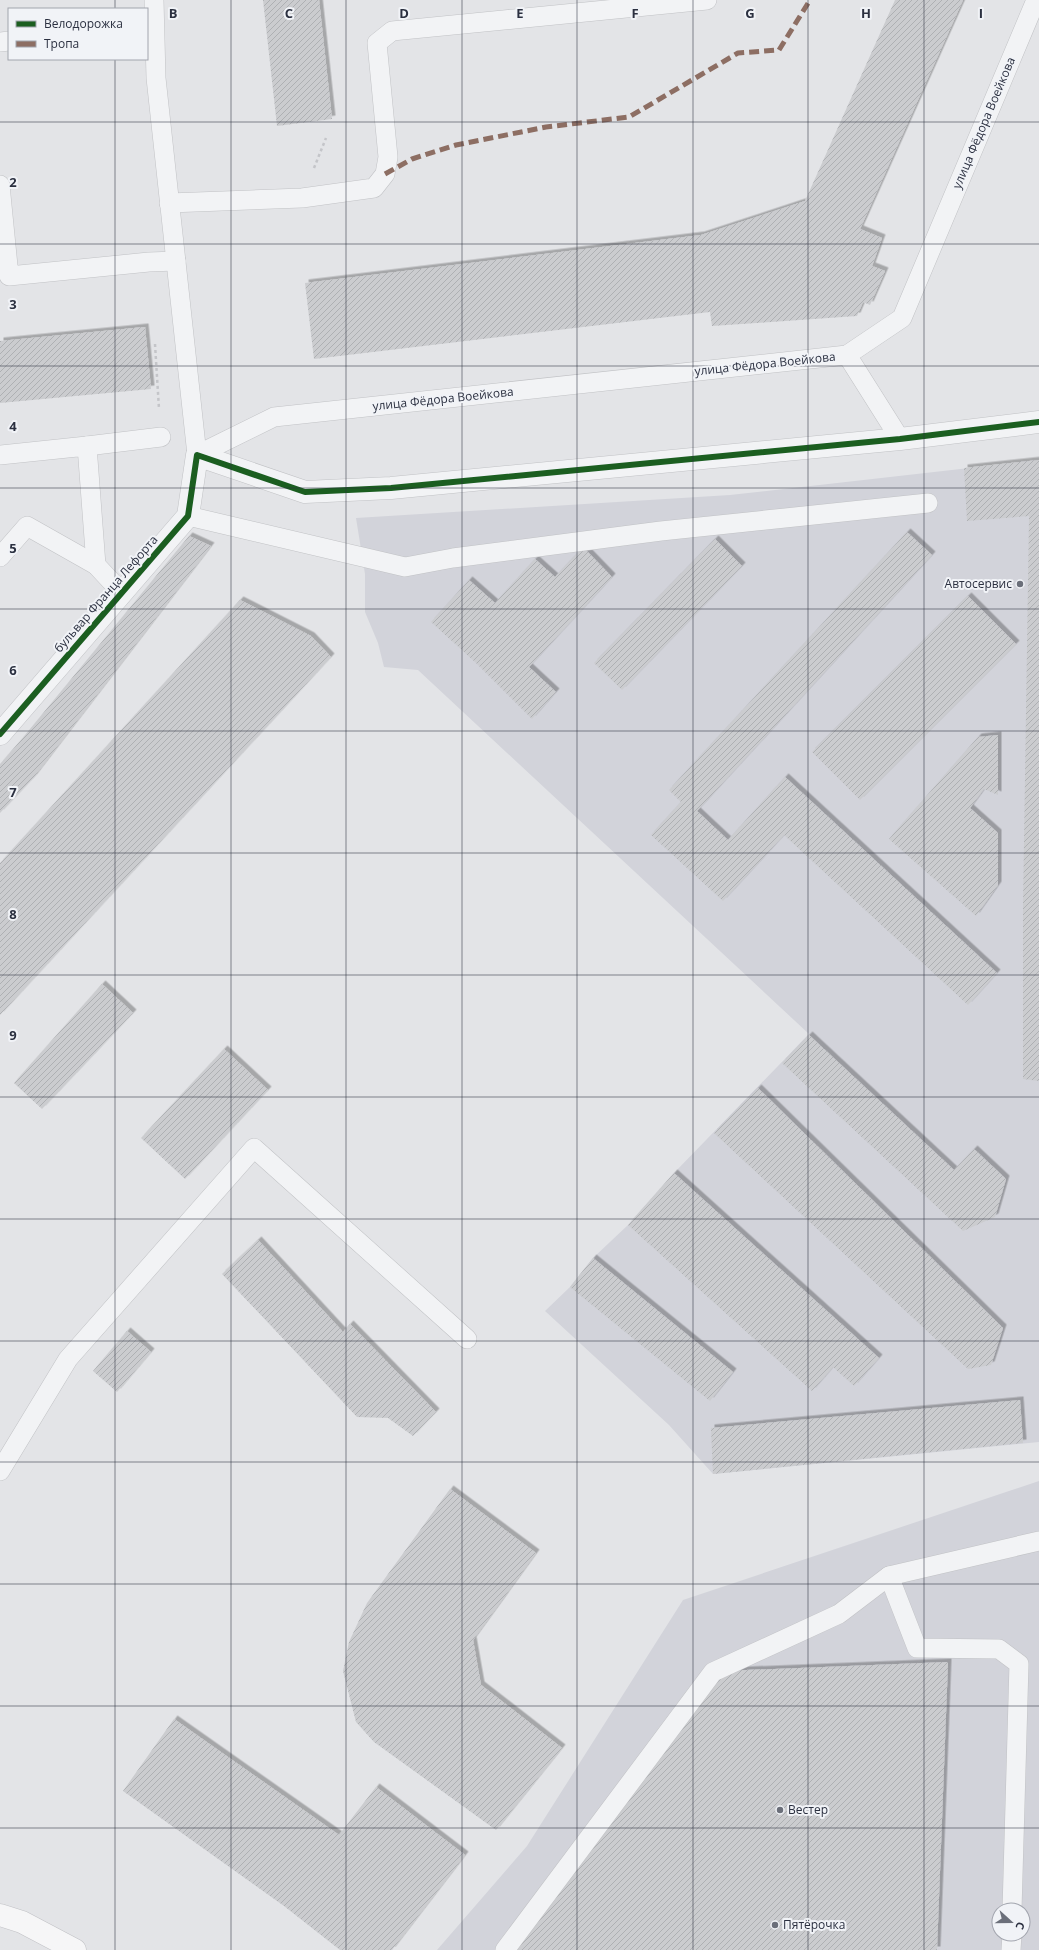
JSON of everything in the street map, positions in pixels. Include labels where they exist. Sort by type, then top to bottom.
[{"type":"main road","points":[[0,1915],[22,1922],[75,1950]]},
{"type":"street","points":[[188,516],[196,455],[305,492],[391,488],[900,439],[1039,422]]},
{"type":"street","name":"бульвар Франца Лефорта","points":[[0,734],[188,516]]},
{"type":"lane","points":[[154,0],[156,78],[196,455]]},
{"type":"lane","points":[[169,203],[302,198],[374,188],[385,174],[388,157],[377,43],[392,31],[707,0]]},
{"type":"lane","name":"улица Фёдора Воейкова","points":[[196,455],[274,417],[847,355],[902,318],[1036,0]]},
{"type":"lane","points":[[0,186],[9,276],[149,262],[176,261]]},
{"type":"lane","points":[[847,355],[900,439]]},
{"type":"lane","points":[[0,455],[161,437]]},
{"type":"lane","points":[[87,446],[96,565]]},
{"type":"lane","points":[[188,516],[405,567],[454,558],[661,530],[928,503]]},
{"type":"lane","points":[[0,557],[26,526],[96,565],[122,593]]},
{"type":"lane","points":[[0,1471],[68,1359],[254,1148],[467,1339]]},
{"type":"lane","points":[[505,1950],[713,1672],[839,1614],[889,1576],[1039,1541]]},
{"type":"lane","points":[[889,1576],[917,1648],[999,1649],[1019,1664],[1012,1902]]},
{"type":"shaded area","points":[[1039,460],[1039,1442],[713,1474],[669,1425],[545,1311],[570,1287],[593,1258],[628,1225],[674,1173],[809,1034],[418,670],[384,667],[378,643],[365,612],[365,574],[356,518],[730,495]]},
{"type":"shaded area","points":[[1039,1481],[1039,1950],[437,1950],[527,1846],[683,1600]]},
{"type":"building","points":[[263,0],[319,0],[332,119],[277,126]]},
{"type":"building","points":[[895,0],[963,0],[860,229],[882,238],[872,266],[885,271],[870,305],[863,302],[857,316],[712,326],[710,312],[314,359],[305,283],[701,235],[805,201]]},
{"type":"building","points":[[145,327],[151,389],[0,403],[0,341]]},
{"type":"building","points":[[1039,460],[1039,1081],[1023,1079],[1023,907],[1029,516],[967,521],[964,468]]},
{"type":"building","points":[[907,532],[932,555],[697,811],[728,840],[785,777],[997,973],[968,1005],[784,835],[723,901],[651,835],[681,802],[669,790]]},
{"type":"building","points":[[189,536],[211,546],[34,777],[0,813],[0,764]]},
{"type":"building","points":[[715,539],[742,566],[622,690],[594,663]]},
{"type":"building","points":[[583,547],[612,577],[529,667],[556,692],[532,719],[475,662],[431,622],[469,580],[495,603],[535,559],[555,577]]},
{"type":"building","points":[[968,596],[1016,644],[860,800],[812,752]]},
{"type":"building","points":[[240,600],[311,636],[331,657],[0,1015],[0,863]]},
{"type":"building","points":[[998,735],[998,795],[984,789],[970,808],[998,833],[998,885],[976,916],[889,839],[978,737]]},
{"type":"building","points":[[102,984],[133,1013],[42,1109],[14,1083]]},
{"type":"building","points":[[809,1035],[954,1170],[974,1149],[1006,1179],[995,1217],[963,1231],[782,1063]]},
{"type":"building","points":[[224,1049],[268,1090],[185,1179],[141,1138]]},
{"type":"building","points":[[758,1088],[1003,1328],[991,1365],[968,1369],[714,1133]]},
{"type":"building","points":[[674,1173],[879,1358],[854,1386],[833,1367],[812,1391],[628,1225]]},
{"type":"building","points":[[258,1240],[343,1332],[350,1324],[436,1412],[413,1436],[388,1418],[357,1417],[222,1274]]},
{"type":"building","points":[[593,1258],[733,1372],[710,1401],[570,1287]]},
{"type":"building","points":[[127,1331],[151,1352],[117,1392],[93,1371]]},
{"type":"building","points":[[1020,1400],[1023,1443],[713,1474],[711,1428]]},
{"type":"building","points":[[450,1489],[536,1553],[473,1640],[481,1685],[562,1748],[496,1830],[374,1742],[356,1722],[343,1671],[349,1642],[367,1603]]},
{"type":"building","name":"Вестер","points":[[948,1662],[937,1950],[511,1950],[723,1671]]},
{"type":"building","points":[[174,1719],[339,1835],[376,1787],[465,1855],[392,1950],[340,1950],[284,1906],[123,1791]]},
{"type":"marked path","points":[[385,174],[412,159],[456,145],[546,127],[629,117],[738,53],[779,50],[810,0]]},
{"type":"cycle path","points":[[0,734],[188,516],[197,455],[305,492],[391,488],[900,439],[1039,422]]},
{"type":"place","name":"Автосервис","points":[[1020,584]]},
{"type":"place","name":"Вестер","points":[[780,1810]]},
{"type":"place","name":"Пятёрочка","points":[[775,1925]]}]
